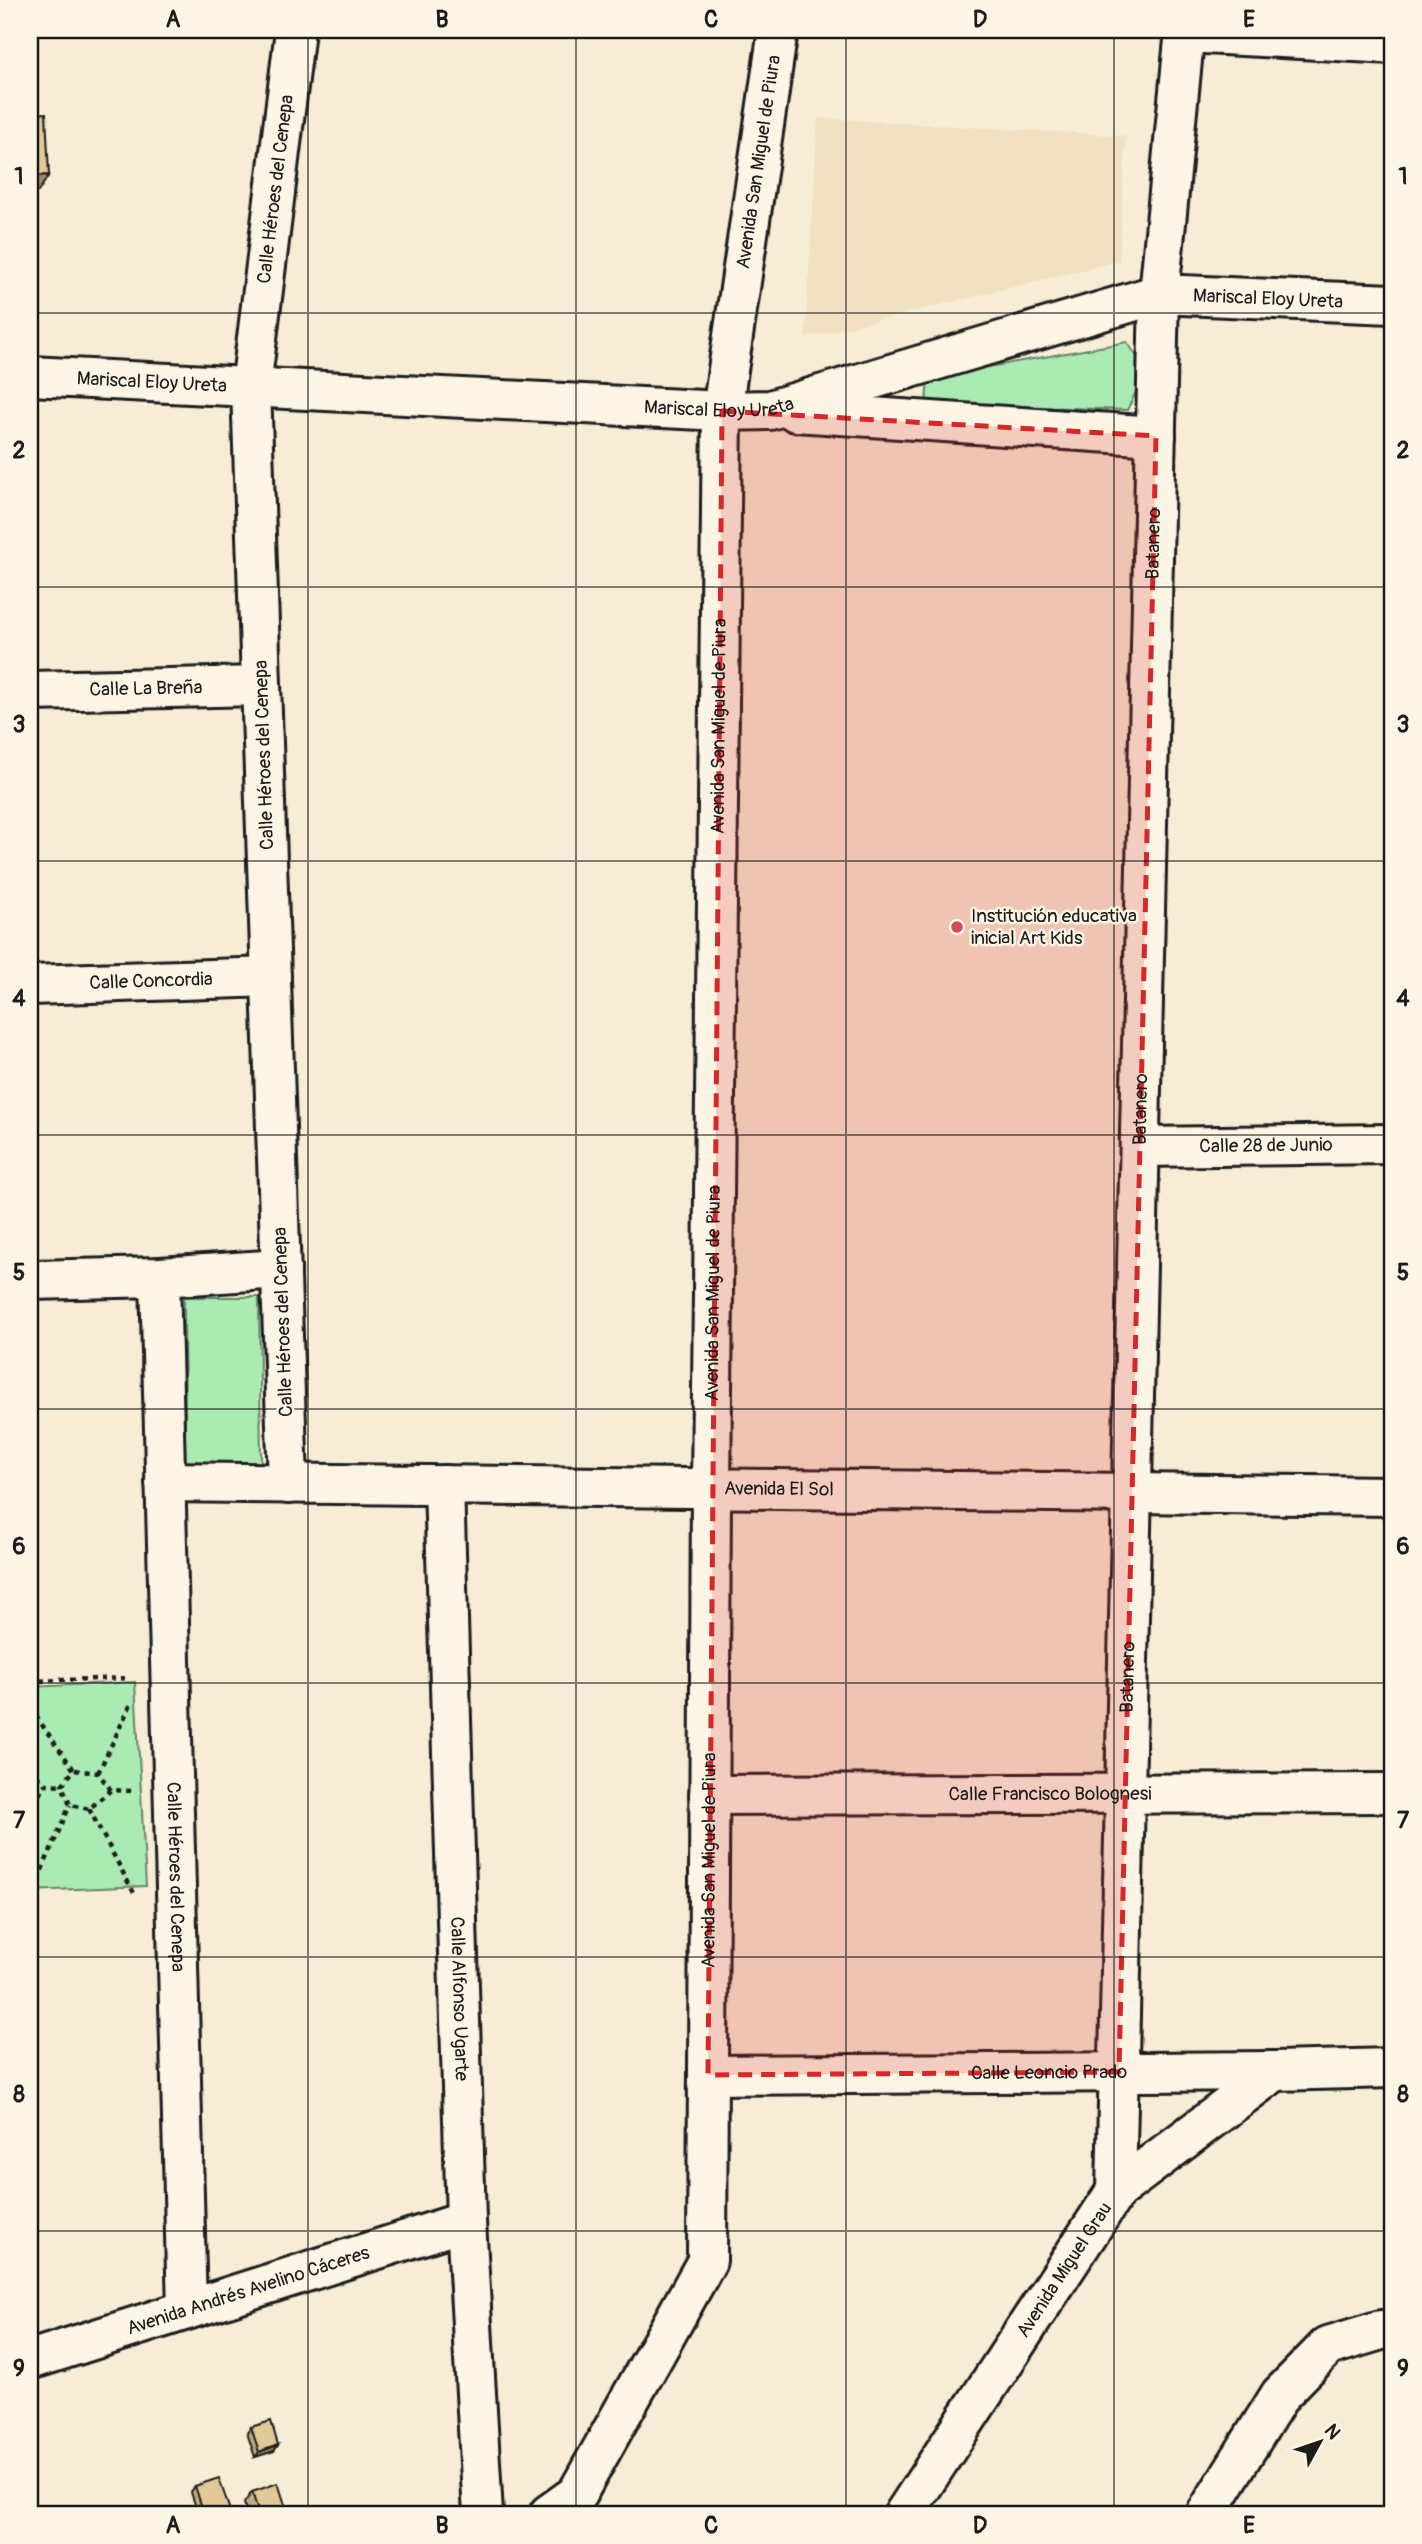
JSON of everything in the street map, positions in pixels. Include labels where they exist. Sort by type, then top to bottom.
[{"type":"street","name":"Calle Héroes del Cenepa","points":[[288,1484],[251,387],[295,30]]},
{"type":"street","name":"Avenida San Miguel de Piura","points":[[549,2514],[577,2494],[707,2261],[711,1488],[722,411],[778,30]]},
{"type":"street","points":[[1185,31],[1392,44]]},
{"type":"street","name":"Batanero","points":[[1116,2191],[1159,294],[1185,31]]},
{"type":"street","name":"Mariscal Eloy Ureta","points":[[30,376],[722,411],[770,410],[1159,294],[1392,304]]},
{"type":"street","points":[[770,410],[1156,436]]},
{"type":"street","name":"Calle La Breña","points":[[30,691],[261,686]]},
{"type":"street","name":"Calle Concordia","points":[[30,985],[271,977]]},
{"type":"street","name":"Calle 28 de Junio","points":[[1140,1147],[1392,1144]]},
{"type":"street","points":[[30,1280],[160,1277],[281,1269]]},
{"type":"street","name":"Calle Héroes del Cenepa","points":[[160,1277],[165,1482],[157,1677],[174,1791],[187,2310]]},
{"type":"street","name":"Avenida El Sol","points":[[165,1482],[1392,1496]]},
{"type":"street","name":"Calle Alfonso Ugarte","points":[[444,1485],[466,2221],[483,2514]]},
{"type":"street","name":"Calle Francisco Bolognesi","points":[[709,1795],[1392,1793]]},
{"type":"street","name":"Calle Leoncio Prado","points":[[708,2076],[1392,2068]]},
{"type":"street","name":"Avenida Miguel Grau","points":[[904,2514],[1116,2191],[1275,2071]]},
{"type":"street","name":"Avenida Andrés Avelino Cáceres","points":[[30,2360],[466,2221]]},
{"type":"street","points":[[1206,2514],[1280,2395],[1328,2346],[1381,2330],[1392,2330]]},
{"type":"path","points":[[30,1681],[157,1677]]},
{"type":"path","points":[[98,1773],[157,1677]]},
{"type":"path","points":[[30,1708],[74,1770],[98,1773],[111,1790]]},
{"type":"path","points":[[30,1769],[45,1784],[62,1785]]},
{"type":"path","points":[[62,1785],[74,1770]]},
{"type":"path","points":[[30,1812],[45,1784]]},
{"type":"path","points":[[30,1898],[70,1805],[62,1785]]},
{"type":"path","points":[[89,1809],[111,1790],[174,1791]]},
{"type":"path","points":[[70,1805],[89,1809],[139,1902]]},
{"type":"highlighted area","points":[[722,411],[1156,436],[1119,2072],[708,2075]]},
{"type":"shaded area","points":[[818,118],[1126,136],[1119,261],[805,338]]},
{"type":"green space","points":[[1127,342],[1140,361],[1139,386],[1127,410],[926,403],[928,378]]},
{"type":"green space","points":[[184,1297],[259,1297],[261,1465],[185,1465]]},
{"type":"green space","points":[[135,1682],[146,1886],[30,1891],[30,1687]]},
{"type":"building","points":[[46,113],[49,175],[30,176],[30,114]]},
{"type":"building","points":[[271,2421],[278,2445],[259,2452],[251,2427]]},
{"type":"building","points":[[219,2478],[231,2514],[204,2514],[195,2486]]},
{"type":"building","points":[[278,2483],[288,2514],[259,2514],[252,2492]]},
{"type":"place","name":"Institución educativa inicial Art Kids","points":[[957,927]]}]
